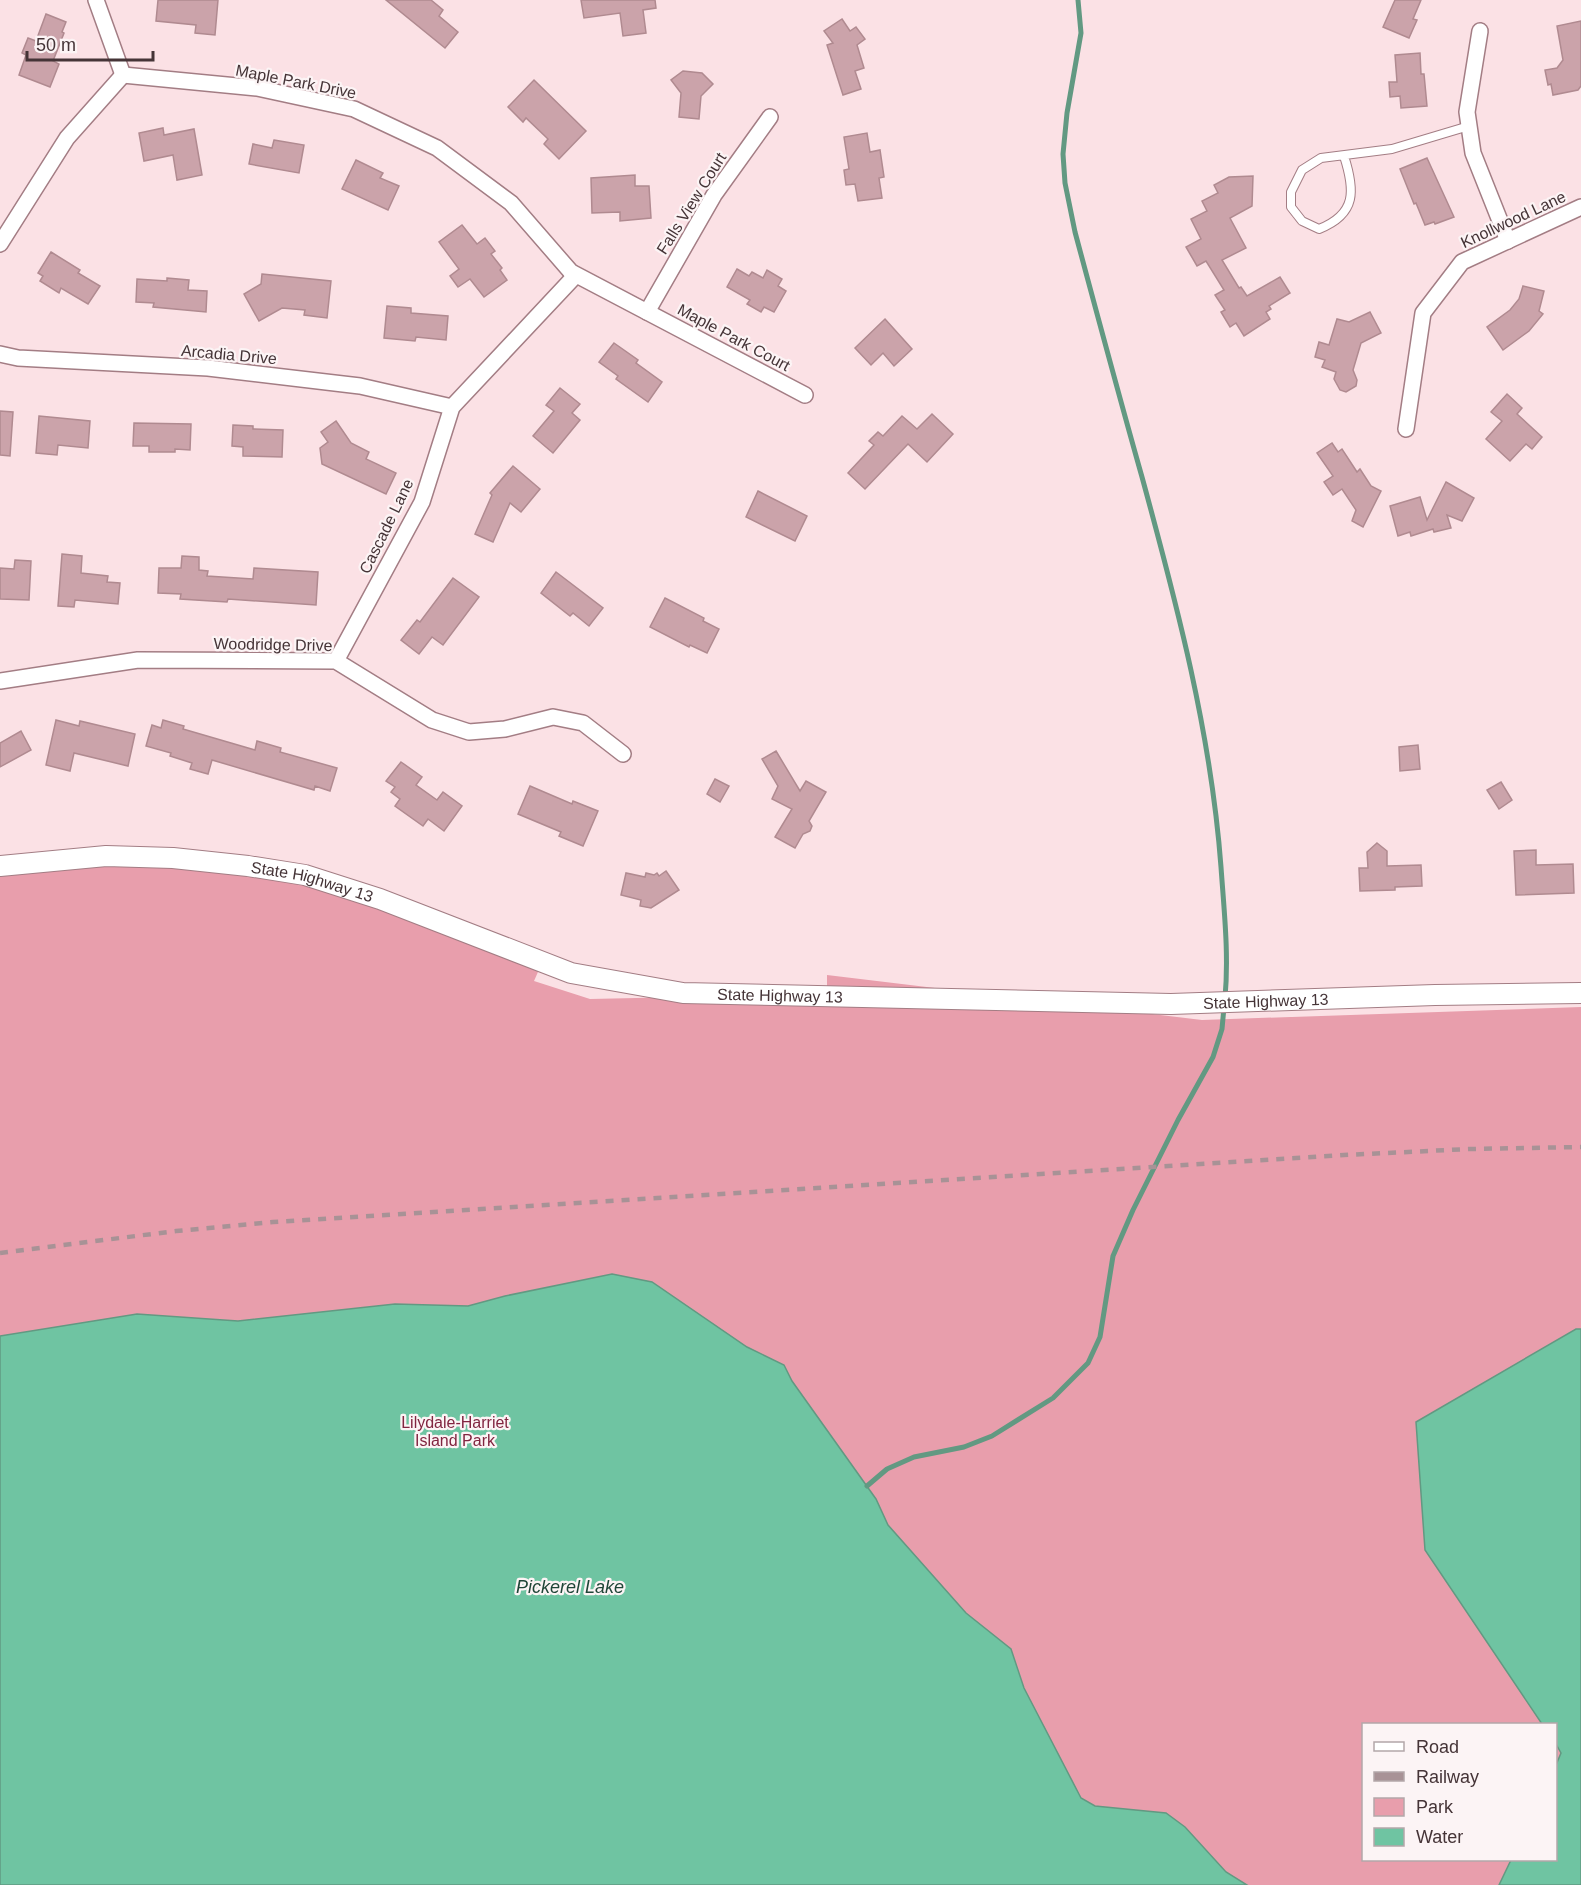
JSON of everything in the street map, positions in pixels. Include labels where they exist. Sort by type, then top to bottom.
[{"type":"street","points":[[0,244],[68,138],[123,75],[96,0]]},
{"type":"street","points":[[1480,32],[1467,112],[1473,153],[1508,241]]},
{"type":"street","name":"Maple Park Drive","points":[[123,75],[257,88],[354,109],[437,148],[511,203],[571,272],[647,312]]},
{"type":"street","name":"Falls View Court","points":[[647,312],[714,195],[771,117]]},
{"type":"street","name":"Knollwood Lane","points":[[1406,429],[1423,313],[1462,262],[1581,207]]},
{"type":"street","name":"Cascade Lane","points":[[336,662],[422,502],[452,407],[575,276],[571,272]]},
{"type":"street","name":"Maple Park Court","points":[[647,312],[805,395]]},
{"type":"street","name":"Arcadia Drive","points":[[0,354],[18,358],[208,369],[360,386],[452,407]]},
{"type":"street","name":"Woodridge Drive","points":[[0,681],[138,660],[336,662],[432,720],[469,732],[505,729],[553,717],[583,723],[623,754]]},
{"type":"street","name":"State Highway 13","points":[[0,866],[106,856],[173,858],[305,875],[380,899],[571,973],[683,993],[1171,1004],[1376,996],[1581,993]]},
{"type":"lane","points":[[1344,156],[1348,167],[1352,197],[1344,213],[1335,223],[1320,229],[1302,221],[1291,207],[1291,192],[1302,170],[1321,158],[1392,148],[1469,126]]},
{"type":"green space","name":"Lilydale-Harriet Island Park","points":[[192,858],[368,893],[545,956],[534,981],[590,999],[827,994],[827,975],[1202,1020],[1581,1007],[1581,1885],[0,1885],[0,868]]},
{"type":"water","name":"Pickerel Lake","points":[[612,1274],[652,1282],[747,1347],[784,1365],[792,1381],[876,1499],[888,1525],[966,1613],[1011,1649],[1024,1688],[1081,1798],[1095,1806],[1166,1813],[1185,1827],[1226,1872],[1247,1885],[0,1885],[0,1336],[137,1314],[238,1321],[395,1304],[468,1306]]},
{"type":"water","points":[[1576,1329],[1581,1329],[1581,1885],[1499,1885],[1511,1861],[1557,1861],[1557,1763],[1561,1753],[1557,1746],[1557,1723],[1541,1723],[1425,1550],[1416,1422]]},
{"type":"building","points":[[158,0],[218,0],[215,35],[195,33],[196,25],[156,21]]},
{"type":"building","points":[[386,0],[431,0],[443,10],[439,16],[458,32],[445,48]]},
{"type":"building","points":[[581,0],[655,0],[656,8],[643,10],[646,33],[623,36],[620,13],[584,18]]},
{"type":"building","points":[[1395,0],[1421,0],[1413,19],[1417,20],[1409,38],[1383,27]]},
{"type":"building","points":[[46,14],[66,22],[53,61],[59,64],[50,87],[19,75],[26,55],[22,53],[28,38],[36,41]]},
{"type":"building","points":[[842,19],[850,31],[856,27],[865,39],[857,45],[864,68],[855,71],[861,89],[843,95],[827,45],[833,43],[824,31]]},
{"type":"building","points":[[1581,21],[1581,86],[1578,90],[1553,95],[1545,70],[1557,68],[1563,60],[1557,26]]},
{"type":"building","points":[[1420,53],[1427,106],[1401,108],[1400,96],[1390,97],[1389,82],[1397,82],[1395,55]]},
{"type":"building","points":[[683,71],[702,73],[713,84],[701,96],[699,119],[679,117],[681,93],[671,80]]},
{"type":"building","points":[[534,80],[586,131],[559,159],[544,144],[548,139],[526,118],[523,122],[508,107]]},
{"type":"building","points":[[163,128],[164,135],[194,129],[202,175],[177,180],[173,155],[144,161],[139,133]]},
{"type":"building","points":[[867,133],[870,152],[880,150],[884,177],[879,178],[882,198],[858,201],[855,184],[846,185],[844,170],[849,169],[844,137]]},
{"type":"building","points":[[274,140],[304,145],[299,173],[249,164],[253,144],[272,148]]},
{"type":"building","points":[[1427,158],[1454,217],[1425,225],[1400,169]]},
{"type":"building","points":[[356,160],[383,173],[380,178],[399,186],[388,210],[342,189]]},
{"type":"building","points":[[635,175],[635,186],[649,186],[651,218],[620,221],[620,212],[592,213],[591,178]]},
{"type":"building","points":[[1253,176],[1252,206],[1230,218],[1246,248],[1222,260],[1239,288],[1241,287],[1247,296],[1280,277],[1290,293],[1269,306],[1271,309],[1266,312],[1270,319],[1244,336],[1236,323],[1230,327],[1221,312],[1225,310],[1215,295],[1224,290],[1206,261],[1197,266],[1186,247],[1201,239],[1191,219],[1207,211],[1202,201],[1218,193],[1214,185],[1229,177]]},
{"type":"building","points":[[462,225],[477,244],[485,238],[495,251],[491,254],[502,268],[500,270],[507,280],[484,297],[470,279],[458,287],[450,276],[459,269],[439,242]]},
{"type":"building","points":[[51,252],[80,270],[78,273],[100,286],[88,304],[61,288],[59,293],[40,281],[43,276],[38,273]]},
{"type":"building","points":[[737,269],[749,276],[752,272],[763,278],[767,270],[782,279],[778,286],[786,291],[774,312],[764,307],[761,312],[747,304],[750,300],[727,287]]},
{"type":"building","points":[[262,274],[331,281],[327,318],[304,315],[305,310],[282,308],[259,321],[244,294],[261,284]]},
{"type":"building","points":[[167,278],[189,280],[188,290],[207,291],[206,312],[153,307],[154,303],[136,302],[137,279],[167,281]]},
{"type":"building","points":[[1523,286],[1544,291],[1539,311],[1543,314],[1529,331],[1503,350],[1487,327],[1510,310],[1519,299]]},
{"type":"building","points":[[387,306],[411,308],[411,313],[448,316],[446,340],[416,337],[415,341],[384,338]]},
{"type":"building","points":[[1370,312],[1381,333],[1361,343],[1353,370],[1357,380],[1356,386],[1346,392],[1340,390],[1334,379],[1336,372],[1322,367],[1325,360],[1315,357],[1319,342],[1329,345],[1337,319],[1349,322]]},
{"type":"building","points":[[885,319],[912,349],[894,366],[883,353],[871,365],[855,348]]},
{"type":"building","points":[[614,343],[638,360],[636,363],[662,382],[648,402],[616,379],[618,376],[599,362]]},
{"type":"building","points":[[560,388],[580,404],[572,413],[580,420],[553,453],[533,436],[554,411],[546,405]]},
{"type":"building","points":[[1507,394],[1522,408],[1517,414],[1542,437],[1532,449],[1526,444],[1510,461],[1486,439],[1502,421],[1491,412]]},
{"type":"building","points":[[0,411],[13,412],[10,456],[0,455]]},
{"type":"building","points":[[932,414],[953,434],[927,462],[908,444],[865,489],[848,473],[874,445],[869,441],[878,432],[883,436],[902,416],[917,429]]},
{"type":"building","points":[[39,416],[90,421],[88,448],[58,445],[57,455],[36,453]]},
{"type":"building","points":[[336,421],[351,443],[369,452],[366,459],[396,473],[386,494],[322,464],[320,448],[328,442],[321,432]]},
{"type":"building","points":[[134,423],[191,424],[190,450],[149,452],[149,446],[133,446]]},
{"type":"building","points":[[233,425],[253,426],[253,429],[283,430],[282,457],[243,456],[243,447],[232,446]]},
{"type":"building","points":[[1332,443],[1338,452],[1342,449],[1357,472],[1360,469],[1371,486],[1381,491],[1363,527],[1352,521],[1356,510],[1342,489],[1333,495],[1324,482],[1333,476],[1317,453]]},
{"type":"building","points":[[513,466],[540,489],[521,512],[510,503],[493,542],[475,534],[492,495],[490,493]]},
{"type":"building","points":[[1446,482],[1474,498],[1462,521],[1447,515],[1451,528],[1434,532],[1433,529],[1411,536],[1410,532],[1398,536],[1390,506],[1420,497],[1427,520]]},
{"type":"building","points":[[758,491],[807,516],[795,541],[746,517]]},
{"type":"building","points":[[62,554],[82,556],[81,573],[108,576],[107,582],[120,583],[118,604],[75,600],[74,607],[58,606]]},
{"type":"building","points":[[182,556],[199,557],[199,570],[208,571],[207,576],[253,579],[254,568],[318,572],[316,605],[228,599],[227,602],[180,599],[181,594],[158,593],[159,568],[181,568]]},
{"type":"building","points":[[15,560],[31,561],[29,600],[0,599],[0,568],[14,569]]},
{"type":"building","points":[[556,572],[603,608],[589,626],[573,613],[570,616],[541,593]]},
{"type":"building","points":[[453,578],[479,597],[443,645],[432,637],[419,654],[401,640],[417,620],[420,622]]},
{"type":"building","points":[[665,598],[704,618],[703,621],[719,629],[707,653],[690,645],[689,647],[650,627]]},
{"type":"building","points":[[56,720],[79,726],[80,721],[135,734],[128,766],[74,753],[70,771],[46,765]]},
{"type":"building","points":[[163,720],[184,726],[183,729],[255,750],[257,741],[281,748],[280,752],[337,768],[330,791],[315,786],[314,790],[212,760],[208,774],[190,769],[192,763],[170,756],[171,753],[146,746],[152,725],[161,728]]},
{"type":"building","points":[[21,731],[31,750],[0,767],[0,743]]},
{"type":"building","points":[[1418,745],[1420,769],[1400,771],[1399,747]]},
{"type":"building","points":[[776,751],[800,791],[806,781],[826,792],[809,821],[812,826],[810,831],[803,834],[795,848],[775,837],[792,809],[772,799],[778,786],[762,759]]},
{"type":"building","points":[[401,762],[422,777],[416,785],[437,800],[443,792],[462,806],[444,831],[428,819],[423,826],[395,806],[400,799],[391,792],[395,787],[386,781]]},
{"type":"building","points":[[715,779],[729,786],[720,802],[707,794]]},
{"type":"building","points":[[1501,782],[1512,800],[1499,809],[1487,790]]},
{"type":"building","points":[[530,786],[572,804],[573,801],[598,811],[583,846],[559,836],[561,832],[518,814]]},
{"type":"building","points":[[1377,843],[1387,851],[1387,866],[1421,865],[1422,886],[1395,887],[1395,890],[1360,891],[1359,868],[1368,868],[1367,852]]},
{"type":"building","points":[[1536,850],[1536,865],[1573,864],[1574,893],[1516,895],[1514,851]]},
{"type":"building","points":[[666,871],[679,890],[651,908],[640,906],[641,900],[621,895],[626,873],[645,877],[646,873],[654,875],[657,873],[659,876]]},
{"type":"waterway","points":[[1078,0],[1081,33],[1067,113],[1063,154],[1065,183],[1075,232],[1168,573],[1201,718],[1221,867],[1225,916],[1225,998]]},
{"type":"waterway","points":[[867,1486],[887,1469],[914,1457],[964,1447],[992,1436],[1053,1398],[1088,1363],[1100,1337],[1113,1256],[1178,1120],[1213,1057],[1222,1029],[1224,1007]]},
{"type":"railway","points":[[0,1253],[176,1231],[273,1222],[1344,1155],[1581,1147]]}]
